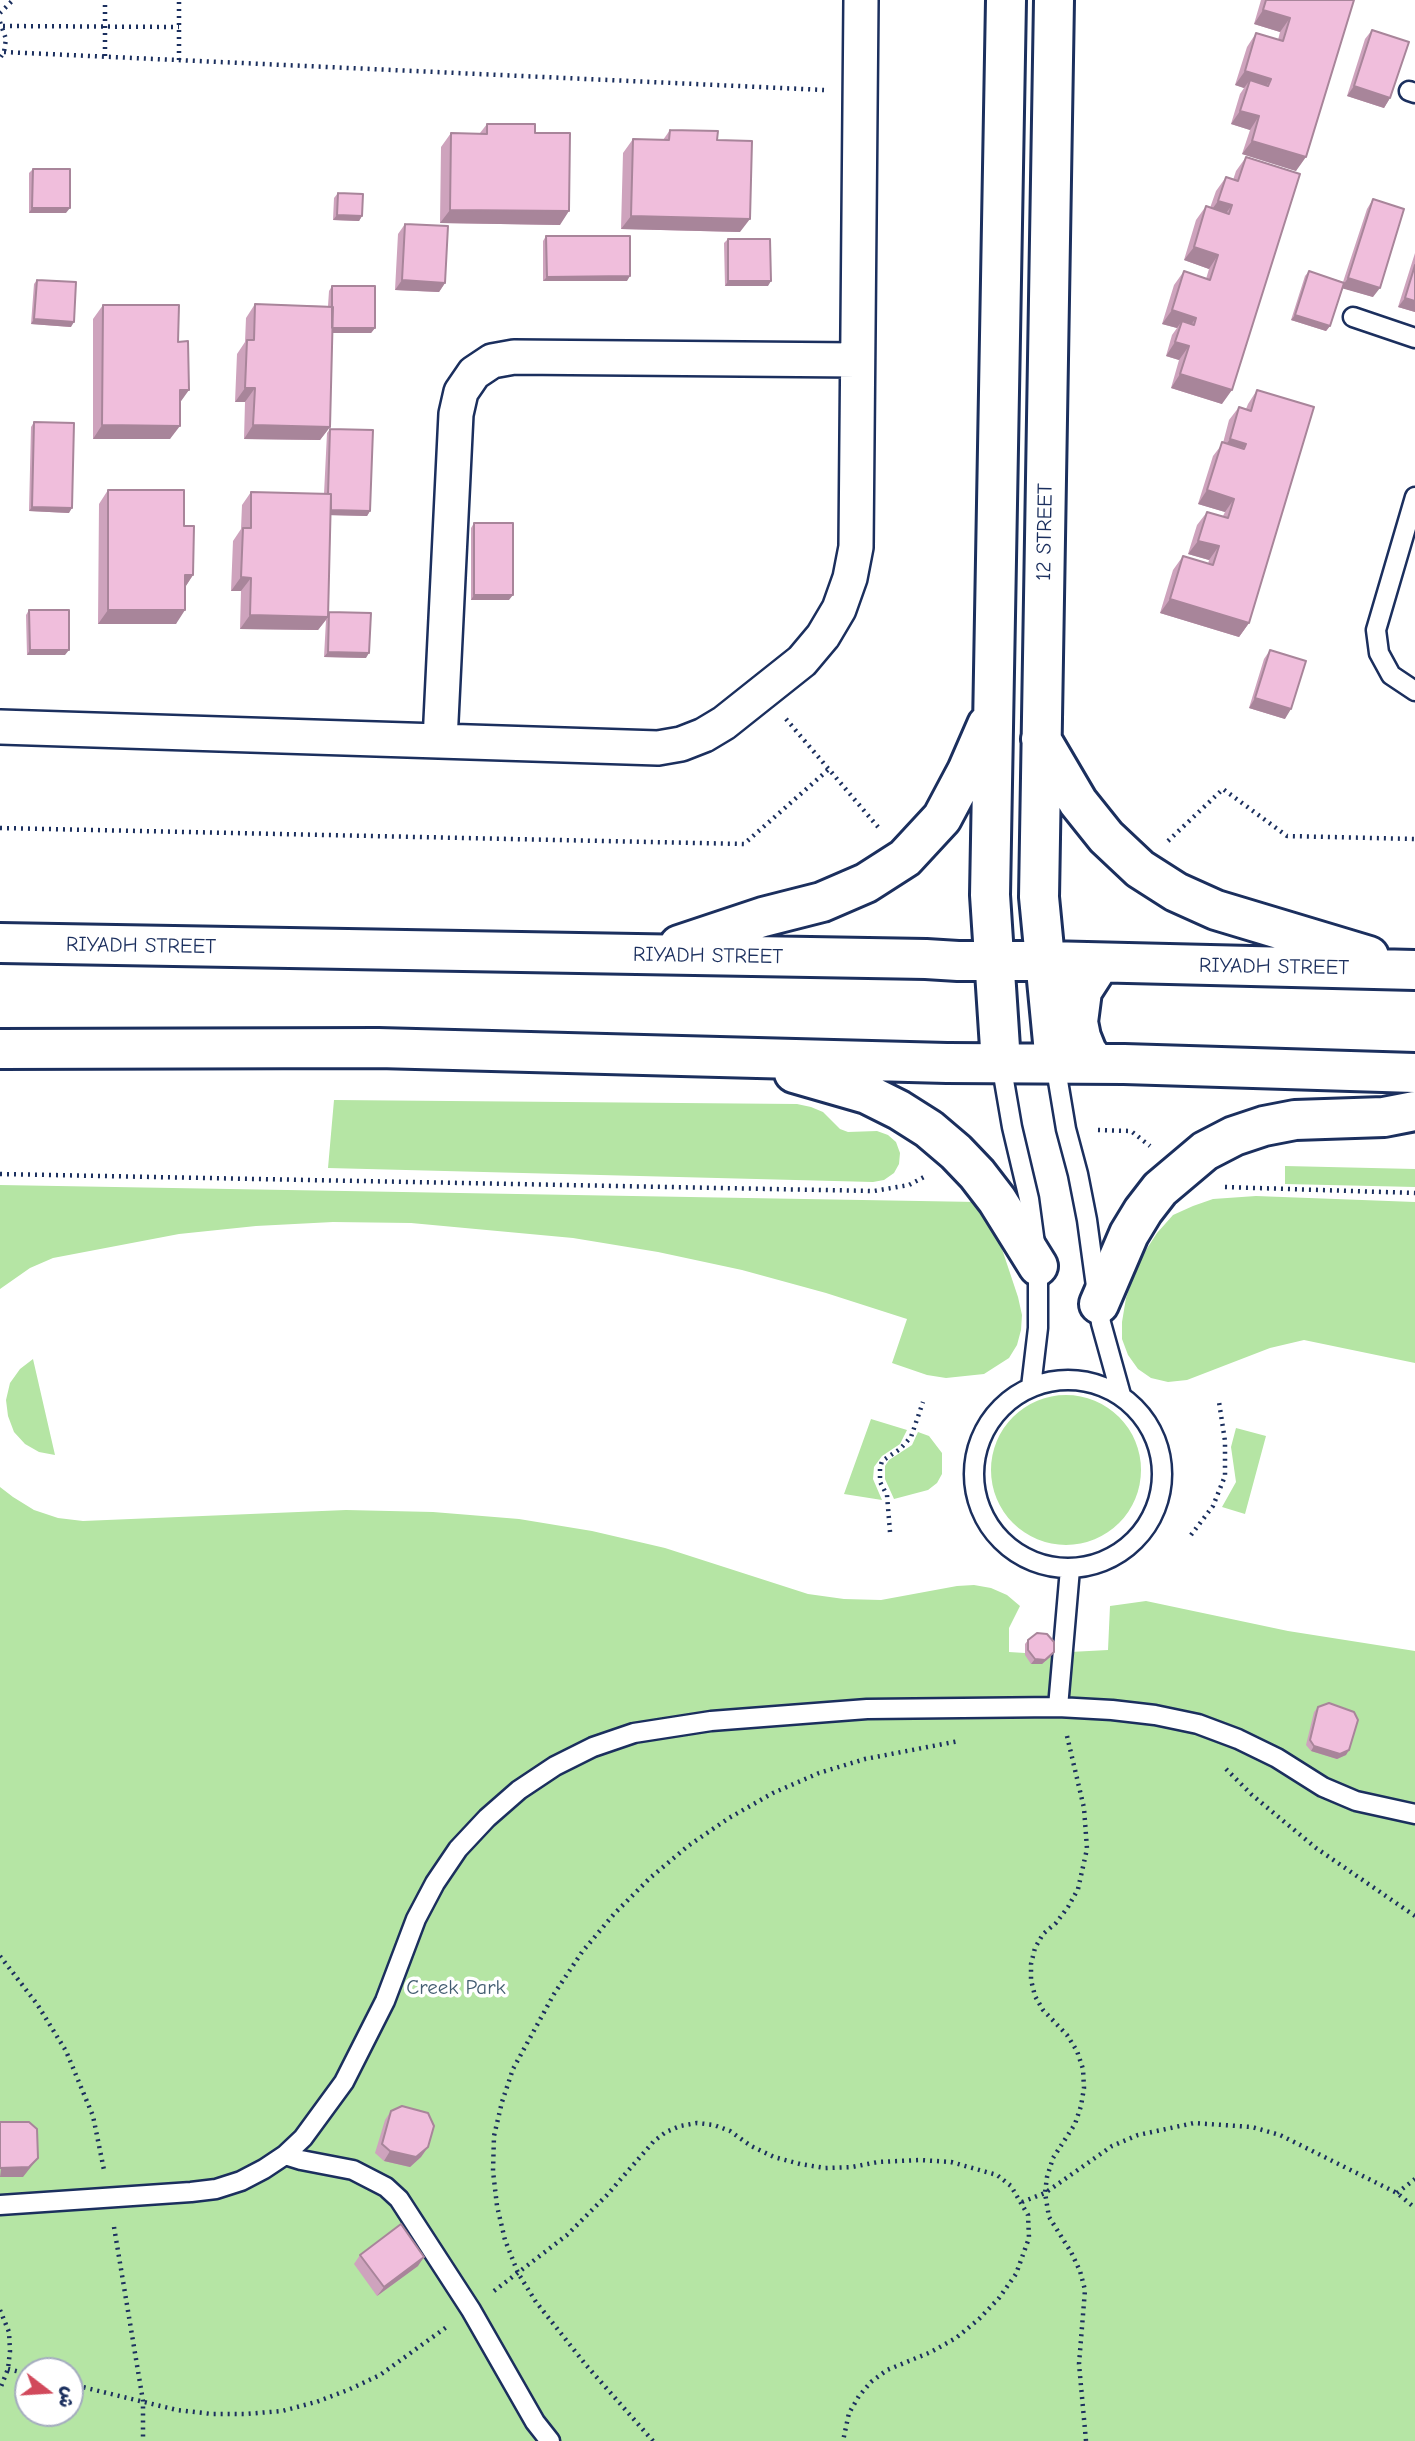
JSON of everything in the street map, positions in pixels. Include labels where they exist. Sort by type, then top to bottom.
[{"type":"main road","points":[[959,1063],[977,1041],[984,1017],[984,1004],[975,980],[976,962],[990,895],[1006,0]]},
{"type":"main road","name":"12 STREET","points":[[1054,0],[1039,897],[1055,1063]]},
{"type":"main road","points":[[651,955],[762,917],[822,902],[866,883],[905,858],[942,818],[967,771],[995,707]]},
{"type":"main road","points":[[1041,739],[1078,802],[1106,838],[1140,869],[1176,892],[1216,910],[1415,969]]},
{"type":"main road","name":"RIYADH STREET","points":[[0,943],[1415,969]]},
{"type":"main road","points":[[976,962],[1001,1063]]},
{"type":"main road","points":[[1096,1064],[1080,1037],[1078,1022],[1083,991],[1100,962]]},
{"type":"main road","points":[[0,1049],[378,1048],[1415,1073]]},
{"type":"main road","points":[[731,1056],[867,1094],[900,1110],[929,1129],[956,1152],[997,1200],[1038,1266]]},
{"type":"main road","points":[[1099,1304],[1129,1234],[1160,1189],[1205,1151],[1234,1136],[1295,1120],[1384,1117],[1415,1111]]},
{"type":"street","points":[[0,727],[658,748],[681,744],[724,723],[802,661],[823,636],[839,609],[850,578],[856,547],[861,0]]},
{"type":"street","points":[[440,741],[456,414],[461,392],[474,373],[492,361],[514,357],[856,360]]},
{"type":"lane","points":[[1353,317],[1415,338]]},
{"type":"lane","points":[[1415,497],[1376,630],[1379,653],[1391,675],[1415,691]]},
{"type":"lane","points":[[1001,1063],[1012,1127],[1029,1199],[1038,1266],[1038,1328],[1031,1387]]},
{"type":"lane","points":[[1055,1063],[1066,1129],[1085,1208],[1106,1347],[1121,1395]]},
{"type":"lane","points":[[1049,1381],[1086,1381],[1121,1395],[1138,1409],[1160,1448],[1163,1471],[1161,1494],[1154,1515],[1141,1534],[1110,1559],[1070,1569],[1035,1563],[1006,1545],[985,1518],[978,1500],[975,1462],[979,1443],[999,1410],[1031,1387],[1049,1381]]},
{"type":"lane","points":[[1058,1707],[1070,1569]]},
{"type":"lane","points":[[0,2205],[191,2193],[216,2189],[252,2175],[285,2155],[311,2129],[344,2082],[385,2000],[416,1919],[435,1883],[458,1849],[487,1818],[519,1790],[555,1766],[593,1747],[634,1733],[711,1721],[867,1709],[1058,1707],[1155,1715],[1198,1724],[1238,1739],[1277,1758],[1323,1787],[1356,1801],[1415,1814]]},
{"type":"lane","points":[[285,2155],[353,2169],[386,2187],[410,2214],[550,2441]]},
{"type":"path","points":[[0,13],[13,0]]},
{"type":"path","points":[[105,0],[105,56]]},
{"type":"path","points":[[179,0],[179,60]]},
{"type":"path","points":[[0,58],[6,39],[2,24],[179,27]]},
{"type":"path","points":[[4,52],[860,91]]},
{"type":"path","points":[[762,692],[905,858]]},
{"type":"path","points":[[0,828],[744,844],[828,769]]},
{"type":"path","points":[[1140,869],[1223,789],[1287,836],[1415,839]]},
{"type":"path","points":[[1066,1129],[1131,1131],[1197,1185],[1415,1193]]},
{"type":"path","points":[[0,1174],[874,1191],[909,1185],[934,1172],[956,1152]]},
{"type":"path","points":[[890,1532],[887,1495],[880,1482],[880,1468],[882,1461],[901,1449],[911,1437],[923,1402]]},
{"type":"path","points":[[1191,1535],[1213,1506],[1225,1476],[1225,1441],[1219,1402]]},
{"type":"path","points":[[1058,1707],[1082,1797],[1087,1849],[1078,1889],[1062,1915],[1043,1934],[1035,1948],[1031,1980],[1035,1996],[1043,2010],[1067,2035],[1077,2051],[1083,2069],[1084,2088],[1075,2124],[1053,2158],[1045,2193],[1049,2217],[1071,2252],[1085,2290],[1079,2364],[1086,2441]]},
{"type":"path","points":[[653,2441],[586,2365],[536,2302],[518,2273],[505,2240],[493,2171],[497,2125],[513,2069],[554,1994],[582,1952],[614,1914],[650,1878],[688,1846],[773,1793],[819,1773],[865,1759],[960,1741]]},
{"type":"path","points":[[1224,1766],[1252,1795],[1316,1848],[1415,1916]]},
{"type":"path","points":[[84,2387],[177,2410],[223,2414],[282,2411],[348,2390],[380,2375],[471,2310],[567,2235],[607,2195],[654,2141],[680,2126],[697,2123],[714,2125],[730,2131],[763,2152],[800,2164],[825,2168],[920,2160],[951,2162],[997,2175],[1011,2186],[1028,2215],[1029,2238],[1016,2274],[999,2298],[956,2338],[931,2352],[887,2370],[871,2382],[849,2413],[843,2441]]},
{"type":"path","points":[[1022,2202],[1045,2193],[1112,2146],[1166,2127],[1194,2123],[1251,2127],[1279,2135],[1397,2193],[1415,2208]]},
{"type":"path","points":[[1397,2193],[1415,2179]]},
{"type":"path","points":[[0,2310],[9,2332],[8,2369],[0,2389]]},
{"type":"path","points":[[8,2369],[14,2370]]},
{"type":"green space","points":[[334,1100],[797,1104],[823,1112],[840,1129],[848,1132],[877,1131],[888,1135],[896,1142],[900,1153],[899,1164],[894,1173],[884,1180],[873,1182],[328,1168]]},
{"type":"green space","points":[[1285,1166],[1415,1169],[1415,1187],[1285,1184]]},
{"type":"green space","points":[[0,1185],[977,1202],[1002,1249],[1018,1297],[1022,1315],[1021,1330],[1017,1345],[1009,1358],[984,1374],[946,1378],[927,1375],[892,1363],[907,1319],[826,1293],[742,1270],[658,1252],[573,1238],[411,1223],[333,1222],[179,1234],[53,1258],[30,1268],[0,1289]]},
{"type":"green space","points":[[1256,1196],[1415,1202],[1415,1363],[1304,1340],[1270,1348],[1187,1380],[1168,1382],[1151,1378],[1138,1369],[1128,1355],[1122,1339],[1122,1322],[1134,1275],[1157,1233],[1173,1215],[1193,1206],[1213,1199]]},
{"type":"green space","points":[[33,1359],[55,1455],[39,1452],[25,1444],[14,1432],[8,1416],[6,1400],[10,1383],[20,1369]]},
{"type":"green space","points":[[1066,1395],[1095,1401],[1119,1417],[1135,1441],[1141,1470],[1135,1499],[1119,1523],[1095,1539],[1066,1545],[1037,1539],[1013,1523],[997,1499],[991,1470],[997,1441],[1013,1417],[1037,1401]]},
{"type":"green space","points":[[871,1419],[907,1430],[900,1444],[882,1456],[874,1467],[873,1479],[882,1500],[844,1494]]},
{"type":"green space","points":[[1236,1428],[1266,1436],[1245,1514],[1222,1507],[1236,1482],[1231,1447]]},
{"type":"green space","points":[[918,1432],[929,1436],[942,1453],[942,1474],[937,1483],[928,1490],[894,1499],[885,1479],[885,1466],[889,1460],[912,1445]]},
{"type":"green space","name":"Creek Park","points":[[0,1487],[34,1510],[58,1518],[83,1521],[346,1510],[433,1512],[519,1519],[592,1531],[665,1548],[808,1594],[844,1599],[881,1600],[974,1585],[1007,1595],[1020,1606],[1009,1628],[1009,1652],[1025,1653],[1025,1644],[1051,1653],[1108,1650],[1110,1606],[1146,1601],[1288,1631],[1415,1651],[1415,2441],[0,2441]]},
{"type":"building","points":[[1266,0],[1354,0],[1306,157],[1252,141],[1259,116],[1240,111],[1250,80],[1268,86],[1271,79],[1245,71],[1256,33],[1283,41],[1290,18],[1263,10]]},
{"type":"building","points":[[1372,30],[1409,42],[1390,98],[1354,86]]},
{"type":"building","points":[[487,124],[535,124],[535,133],[570,133],[569,211],[450,210],[451,133],[487,134]]},
{"type":"building","points":[[670,130],[718,131],[717,140],[752,141],[750,219],[631,216],[633,139],[669,140]]},
{"type":"building","points":[[1246,157],[1300,174],[1232,390],[1180,374],[1189,346],[1175,342],[1182,321],[1194,325],[1196,318],[1172,310],[1184,271],[1210,280],[1218,255],[1194,247],[1206,206],[1229,214],[1232,205],[1218,201],[1226,177],[1238,181]]},
{"type":"building","points":[[33,169],[70,169],[70,208],[32,208]]},
{"type":"building","points":[[338,193],[363,194],[362,216],[337,215]]},
{"type":"building","points":[[1373,199],[1404,209],[1380,288],[1348,278]]},
{"type":"building","points":[[405,224],[448,226],[445,283],[402,280]]},
{"type":"building","points":[[546,236],[630,236],[630,276],[547,277]]},
{"type":"building","points":[[728,239],[770,239],[771,281],[728,281]]},
{"type":"building","points":[[1415,265],[1415,301],[1405,298]]},
{"type":"building","points":[[1309,271],[1344,283],[1330,326],[1295,315]]},
{"type":"building","points":[[37,280],[76,282],[74,322],[34,319]]},
{"type":"building","points":[[332,286],[375,286],[375,328],[332,328]]},
{"type":"building","points":[[255,304],[333,307],[330,427],[253,425],[255,388],[245,388],[247,340],[254,340]]},
{"type":"building","points":[[103,305],[179,305],[178,342],[188,341],[189,390],[180,390],[180,426],[102,425]]},
{"type":"building","points":[[1257,390],[1314,407],[1249,623],[1170,599],[1183,556],[1213,565],[1219,546],[1198,541],[1207,512],[1228,518],[1234,499],[1207,490],[1222,442],[1244,449],[1246,444],[1230,439],[1239,407],[1251,411]]},
{"type":"building","points":[[34,422],[74,423],[72,508],[32,507]]},
{"type":"building","points":[[330,429],[373,430],[370,511],[331,510],[331,494],[328,494]]},
{"type":"building","points":[[108,490],[184,490],[184,526],[194,526],[193,575],[185,575],[185,610],[108,610]]},
{"type":"building","points":[[251,492],[331,494],[328,617],[250,615],[251,578],[241,577],[243,528],[251,528]]},
{"type":"building","points":[[474,523],[513,523],[513,595],[474,595]]},
{"type":"building","points":[[29,610],[69,610],[69,650],[30,650]]},
{"type":"building","points":[[329,612],[371,613],[369,653],[328,652]]},
{"type":"building","points":[[1270,650],[1306,661],[1291,709],[1255,698]]},
{"type":"building","points":[[1037,1633],[1047,1634],[1054,1642],[1054,1652],[1045,1660],[1035,1659],[1028,1650],[1028,1640]]},
{"type":"building","points":[[1329,1703],[1354,1712],[1358,1720],[1349,1750],[1340,1754],[1314,1746],[1310,1740],[1318,1707]]},
{"type":"building","points":[[402,2106],[428,2113],[434,2126],[428,2147],[416,2157],[390,2151],[382,2144],[391,2111]]},
{"type":"building","points":[[0,2122],[29,2122],[37,2129],[38,2158],[29,2167],[0,2168]]},
{"type":"building","points":[[401,2224],[424,2257],[384,2287],[360,2255]]}]
